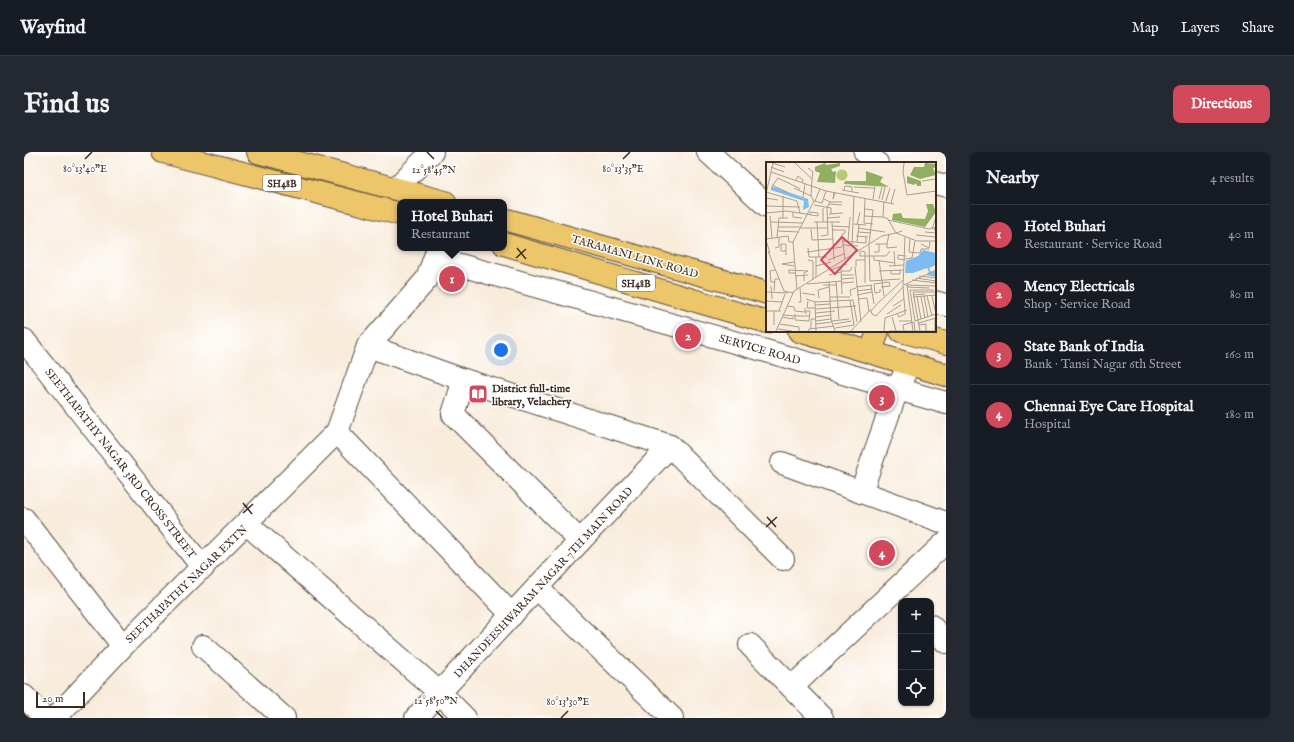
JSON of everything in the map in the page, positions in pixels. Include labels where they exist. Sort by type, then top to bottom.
[{"type":"main road","name":"SH48B","points":[[163,152],[397,213]]},
{"type":"main road","name":"SH48B","points":[[258,152],[434,199]]},
{"type":"main road","name":"TARAMANI LINK ROAD","points":[[507,220],[766,293]]},
{"type":"main road","name":"SH48B","points":[[507,245],[766,322]]},
{"type":"main road","points":[[802,332],[946,375]]},
{"type":"main road","points":[[871,352],[878,332]]},
{"type":"main road","points":[[905,332],[946,343]]},
{"type":"street","points":[[396,188],[432,152]]},
{"type":"street","points":[[708,152],[766,205]]},
{"type":"street","points":[[936,183],[946,186]]},
{"type":"street","name":"SEETHAPATHY NAGAR EXTN","points":[[55,718],[123,646],[247,524],[337,432],[368,346],[427,279],[436,253]]},
{"type":"street","name":"SERVICE ROAD","points":[[436,253],[897,390],[946,403]]},
{"type":"street","points":[[936,302],[946,305]]},
{"type":"street","points":[[368,346],[464,380],[670,446],[783,558]]},
{"type":"street","name":"SEETHAPATHY NAGAR 3RD CROSS STREET","points":[[27,351],[203,568]]},
{"type":"street","points":[[861,492],[897,390],[909,364]]},
{"type":"street","points":[[464,380],[453,414],[580,541]]},
{"type":"street","points":[[337,432],[512,615]]},
{"type":"street","name":"DHANDEESHWARAM NAGAR 7TH MAIN ROAD","points":[[416,718],[670,446]]},
{"type":"street","points":[[782,463],[946,523]]},
{"type":"street","points":[[24,520],[123,646]]},
{"type":"street","points":[[247,524],[440,693],[465,718]]},
{"type":"street","points":[[792,687],[901,595],[946,542]]},
{"type":"street","points":[[537,588],[672,718]]},
{"type":"street","points":[[934,629],[946,642]]},
{"type":"street","points":[[750,645],[822,718]]},
{"type":"street","points":[[202,646],[284,718]]},
{"type":"street","points":[[24,696],[45,718]]},
{"type":"place","name":"Hotel Buhari","points":[[452,279]]},
{"type":"place","name":"Mency Electricals","points":[[688,336]]},
{"type":"place","name":"District full-time library, Velachery","points":[[478,394]]},
{"type":"place","name":"State Bank of India","points":[[882,398]]},
{"type":"place","name":"Chennai Eye Care Hospital","points":[[882,553]]}]
